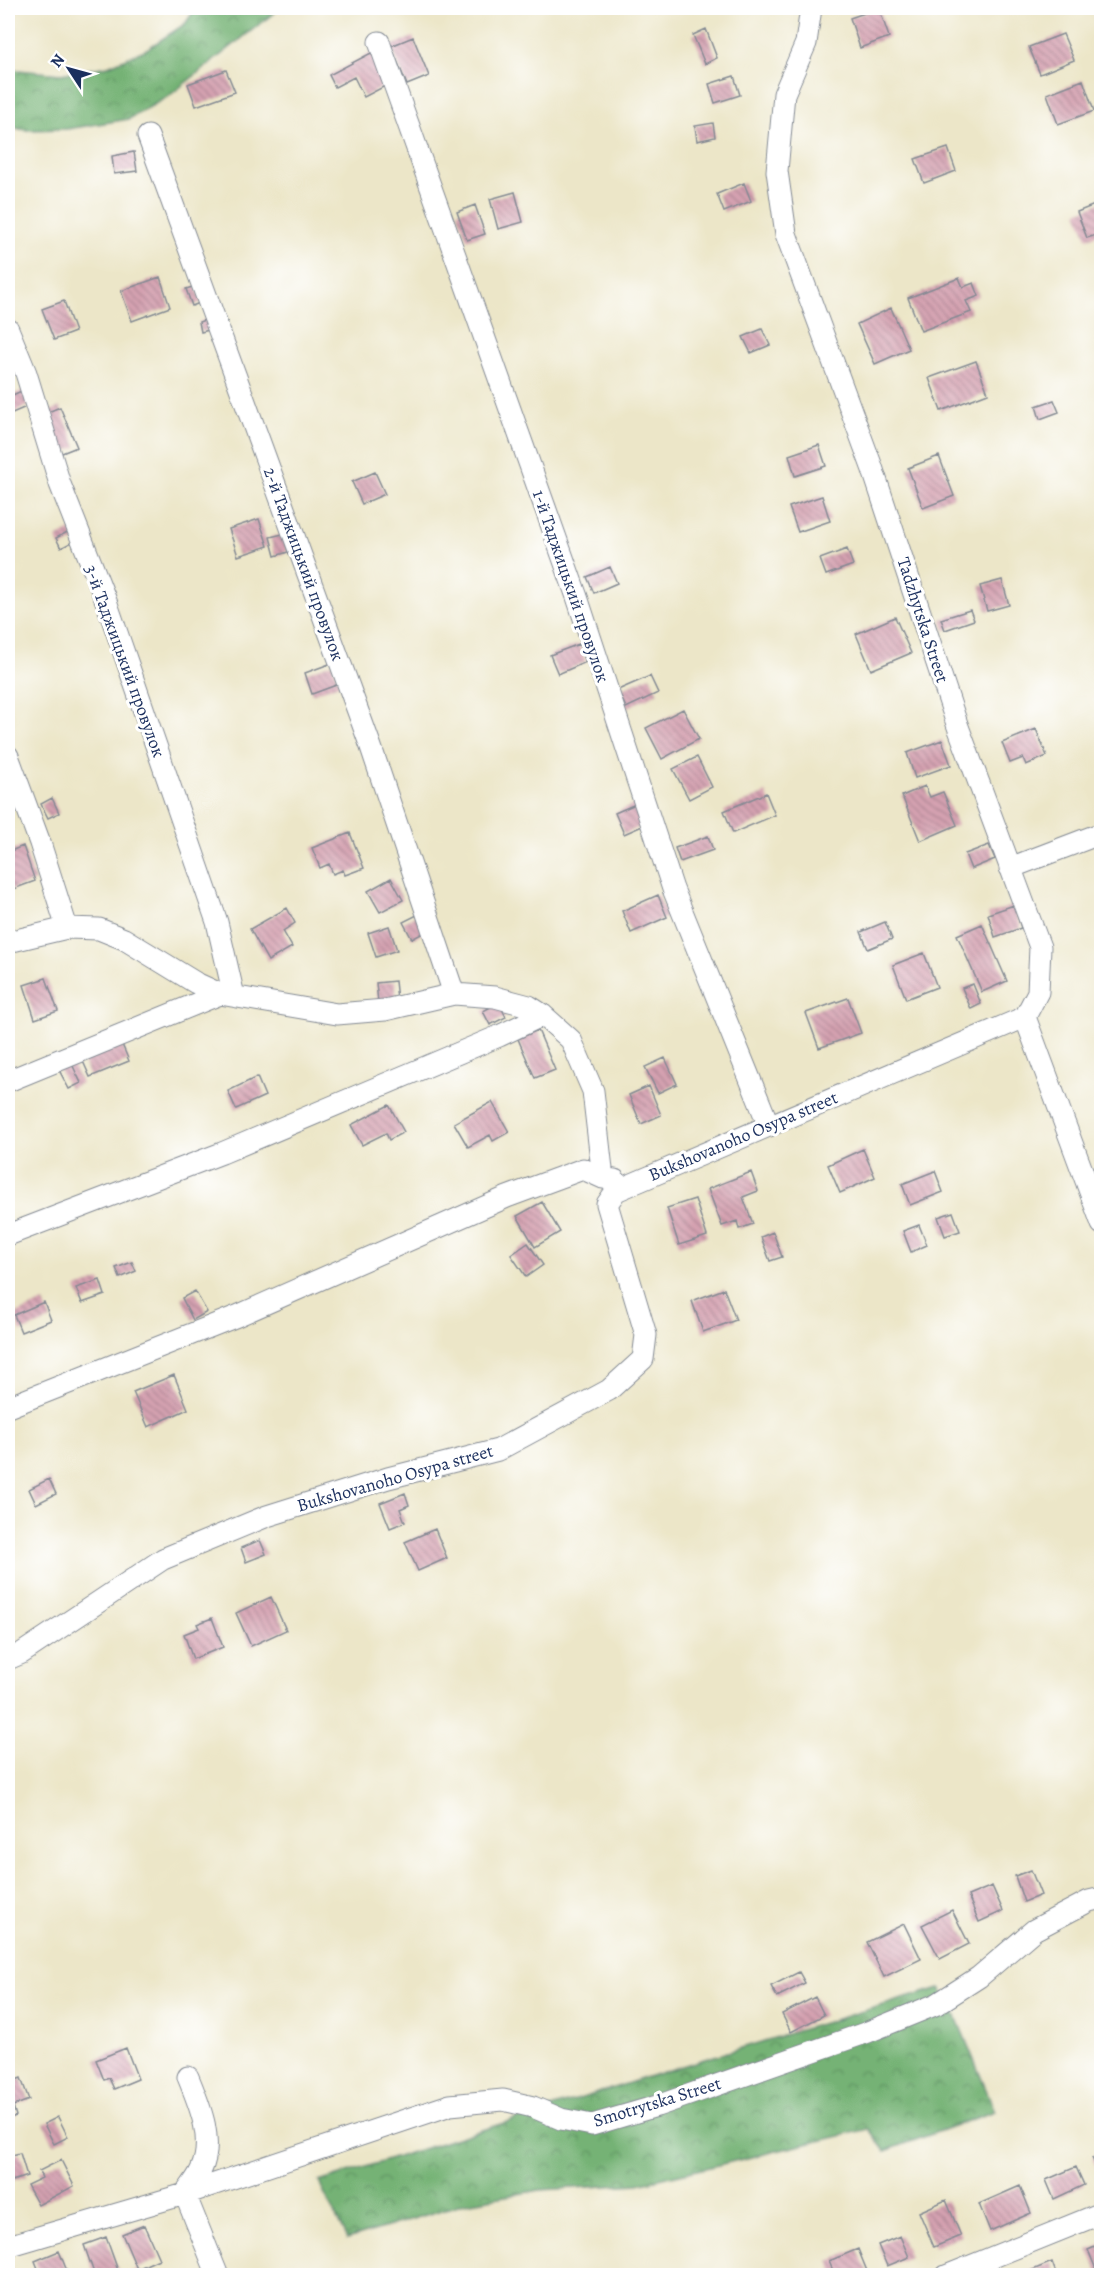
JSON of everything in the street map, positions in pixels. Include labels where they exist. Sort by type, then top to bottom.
[{"type":"street","name":"Tadzhytska Street","points":[[811,8],[806,43],[784,94],[777,171],[786,234],[872,467],[957,724],[1040,947],[1038,992],[1025,1017]]},
{"type":"street","name":"1-й Таджицький провулок","points":[[379,42],[577,597],[673,889],[769,1126]]},
{"type":"street","name":"2-й Таджицький провулок","points":[[148,136],[370,747],[454,994]]},
{"type":"street","name":"3-й Таджицький провулок","points":[[8,329],[26,373],[60,484],[106,601],[213,911],[227,995]]},
{"type":"street","points":[[8,756],[40,843],[67,928]]},
{"type":"street","points":[[1010,868],[1101,833]]},
{"type":"street","points":[[8,942],[67,928],[99,929],[124,939],[196,983],[227,995],[337,1014],[386,1010],[454,994],[495,997],[529,1006],[543,1015],[571,1040],[593,1091],[603,1179]]},
{"type":"street","points":[[8,1081],[227,995]]},
{"type":"street","points":[[8,1235],[222,1153],[499,1036],[543,1015]]},
{"type":"street","points":[[1025,1017],[1101,1224]]},
{"type":"street","name":"Bukshovanoho Osypa street","points":[[8,1659],[22,1653],[163,1559],[267,1515],[388,1478],[498,1450],[609,1390],[643,1359],[646,1335],[607,1204],[616,1191],[1025,1017]]},
{"type":"street","points":[[8,1407],[237,1316],[507,1197],[583,1169],[603,1179],[636,1181]]},
{"type":"street","name":"Smotrytska Street","points":[[8,2246],[185,2194],[450,2105],[503,2100],[533,2107],[561,2119],[592,2125],[657,2106],[868,2032],[937,2004],[980,1977],[1035,1930],[1089,1901],[1101,1898]]},
{"type":"street","points":[[188,2077],[199,2103],[206,2132],[206,2150],[201,2170],[185,2194],[218,2276]]},
{"type":"street","points":[[946,2276],[1101,2213]]},
{"type":"green space","points":[[196,8],[280,8],[169,96],[129,119],[67,129],[26,130],[8,127],[8,69],[61,74],[108,66],[147,49],[185,24]]},
{"type":"green space","points":[[940,1988],[955,2014],[995,2111],[885,2151],[869,2129],[638,2184],[540,2190],[465,2203],[347,2239],[319,2182],[698,2061]]},
{"type":"building","points":[[879,8],[889,37],[860,48],[850,18]]},
{"type":"building","points":[[706,29],[717,58],[705,64],[693,35]]},
{"type":"building","points":[[1063,34],[1074,60],[1040,74],[1029,47]]},
{"type":"building","points":[[413,37],[429,76],[407,85],[391,46]]},
{"type":"building","points":[[373,52],[389,84],[364,97],[354,77],[335,87],[329,75]]},
{"type":"building","points":[[226,70],[235,92],[196,106],[188,84]]},
{"type":"building","points":[[734,76],[740,95],[715,103],[709,84]]},
{"type":"building","points":[[1083,80],[1094,111],[1058,124],[1047,94]]},
{"type":"building","points":[[713,123],[715,137],[697,141],[695,126]]},
{"type":"building","points":[[948,148],[956,171],[924,183],[915,159]]},
{"type":"building","points":[[134,152],[137,171],[114,174],[112,156]]},
{"type":"building","points":[[744,183],[751,201],[724,212],[717,194]]},
{"type":"building","points":[[515,192],[523,222],[498,229],[490,199]]},
{"type":"building","points":[[1102,202],[1102,233],[1087,238],[1077,212]]},
{"type":"building","points":[[475,205],[485,234],[467,240],[457,212]]},
{"type":"building","points":[[160,277],[170,307],[132,321],[121,291]]},
{"type":"building","points":[[959,278],[963,287],[974,283],[979,296],[966,301],[971,312],[921,331],[908,298]]},
{"type":"building","points":[[196,286],[202,302],[192,306],[186,289]]},
{"type":"building","points":[[64,301],[75,332],[54,340],[42,309]]},
{"type":"building","points":[[891,308],[909,349],[875,364],[857,324]]},
{"type":"building","points":[[210,318],[213,329],[201,332],[199,322]]},
{"type":"building","points":[[762,329],[770,345],[751,353],[743,337]]},
{"type":"building","points":[[976,361],[988,393],[941,411],[929,378]]},
{"type":"building","points":[[26,389],[33,404],[10,414],[8,397]]},
{"type":"building","points":[[1054,400],[1059,412],[1040,419],[1036,406]]},
{"type":"building","points":[[60,407],[77,447],[57,455],[41,415]]},
{"type":"building","points":[[819,445],[826,466],[795,476],[789,455]]},
{"type":"building","points":[[939,456],[954,496],[923,508],[908,468]]},
{"type":"building","points":[[375,472],[385,494],[362,504],[352,482]]},
{"type":"building","points":[[822,496],[830,521],[798,532],[789,507]]},
{"type":"building","points":[[259,519],[268,546],[238,556],[229,529]]},
{"type":"building","points":[[71,530],[76,540],[61,548],[56,538]]},
{"type":"building","points":[[283,534],[288,552],[275,556],[270,537]]},
{"type":"building","points":[[847,549],[853,565],[826,575],[820,559]]},
{"type":"building","points":[[610,567],[617,583],[594,593],[587,577]]},
{"type":"building","points":[[1002,580],[1009,605],[987,611],[980,586]]},
{"type":"building","points":[[970,610],[974,620],[945,630],[941,619]]},
{"type":"building","points":[[895,617],[911,653],[871,670],[856,634]]},
{"type":"building","points":[[579,644],[586,662],[558,674],[550,655]]},
{"type":"building","points":[[332,663],[339,684],[312,694],[305,673]]},
{"type":"building","points":[[650,676],[658,693],[626,708],[618,690]]},
{"type":"building","points":[[683,709],[699,739],[662,759],[646,728]]},
{"type":"building","points":[[1036,729],[1047,756],[1026,765],[1023,758],[1010,763],[1002,743]]},
{"type":"building","points":[[942,740],[951,765],[915,778],[907,753]]},
{"type":"building","points":[[697,757],[712,787],[689,799],[673,769]]},
{"type":"building","points":[[925,786],[930,797],[943,792],[957,825],[920,841],[902,796]]},
{"type":"building","points":[[766,793],[775,815],[733,833],[724,811]]},
{"type":"building","points":[[52,798],[59,813],[48,818],[41,804]]},
{"type":"building","points":[[640,802],[649,823],[624,834],[615,813]]},
{"type":"building","points":[[350,833],[364,868],[345,875],[343,870],[333,874],[329,864],[320,868],[312,848]]},
{"type":"building","points":[[708,836],[713,850],[680,862],[675,848]]},
{"type":"building","points":[[989,845],[995,859],[971,869],[965,854]]},
{"type":"building","points":[[23,846],[35,881],[8,891],[8,852]]},
{"type":"building","points":[[391,878],[403,900],[380,912],[368,891]]},
{"type":"building","points":[[658,895],[667,917],[631,933],[622,911]]},
{"type":"building","points":[[1014,905],[1021,928],[995,937],[988,914]]},
{"type":"building","points":[[287,908],[295,923],[283,931],[292,947],[268,961],[250,929]]},
{"type":"building","points":[[421,913],[429,930],[412,939],[403,922]]},
{"type":"building","points":[[885,922],[892,939],[868,949],[861,932]]},
{"type":"building","points":[[982,924],[1007,981],[982,992],[957,935]]},
{"type":"building","points":[[389,926],[397,950],[376,957],[368,933]]},
{"type":"building","points":[[924,953],[937,987],[906,999],[893,965]]},
{"type":"building","points":[[46,978],[58,1011],[35,1019],[24,985]]},
{"type":"building","points":[[395,981],[397,1000],[378,1002],[376,983]]},
{"type":"building","points":[[973,984],[981,1004],[971,1009],[962,988]]},
{"type":"building","points":[[848,998],[861,1033],[819,1048],[806,1013]]},
{"type":"building","points":[[499,1003],[506,1017],[490,1025],[483,1011]]},
{"type":"building","points":[[538,1030],[555,1070],[535,1078],[518,1039]]},
{"type":"building","points":[[121,1042],[129,1061],[90,1077],[82,1059]]},
{"type":"building","points":[[665,1058],[677,1084],[658,1093],[645,1067]]},
{"type":"building","points":[[71,1062],[81,1083],[69,1089],[58,1068]]},
{"type":"building","points":[[257,1077],[265,1096],[236,1109],[228,1091]]},
{"type":"building","points":[[649,1086],[661,1115],[641,1124],[629,1095]]},
{"type":"building","points":[[492,1102],[509,1132],[493,1141],[490,1135],[468,1147],[454,1123]]},
{"type":"building","points":[[389,1105],[404,1132],[389,1140],[386,1133],[362,1145],[351,1125]]},
{"type":"building","points":[[863,1149],[875,1177],[840,1193],[828,1165]]},
{"type":"building","points":[[935,1171],[943,1192],[910,1205],[902,1184]]},
{"type":"building","points":[[751,1172],[758,1191],[743,1197],[753,1224],[739,1229],[737,1221],[722,1226],[708,1189]]},
{"type":"building","points":[[695,1199],[707,1236],[679,1245],[667,1208]]},
{"type":"building","points":[[542,1202],[560,1232],[535,1247],[517,1216]]},
{"type":"building","points":[[953,1212],[960,1231],[945,1236],[938,1217]]},
{"type":"building","points":[[919,1225],[927,1245],[911,1252],[903,1231]]},
{"type":"building","points":[[773,1232],[782,1257],[770,1261],[761,1237]]},
{"type":"building","points":[[528,1243],[543,1265],[526,1277],[511,1255]]},
{"type":"building","points":[[132,1262],[136,1271],[120,1278],[116,1268]]},
{"type":"building","points":[[100,1280],[105,1295],[82,1303],[76,1288]]},
{"type":"building","points":[[724,1289],[736,1320],[703,1332],[692,1301]]},
{"type":"building","points":[[195,1291],[207,1312],[193,1320],[182,1298]]},
{"type":"building","points":[[44,1302],[51,1320],[21,1332],[14,1315]]},
{"type":"building","points":[[174,1375],[188,1409],[148,1427],[133,1392]]},
{"type":"building","points":[[49,1479],[56,1494],[36,1504],[29,1489]]},
{"type":"building","points":[[405,1493],[409,1505],[400,1509],[405,1522],[390,1528],[380,1503]]},
{"type":"building","points":[[435,1529],[447,1558],[418,1571],[405,1542]]},
{"type":"building","points":[[260,1540],[266,1554],[246,1562],[241,1548]]},
{"type":"building","points":[[271,1597],[286,1630],[251,1646],[236,1613]]},
{"type":"building","points":[[212,1618],[223,1647],[193,1659],[184,1634],[199,1628],[197,1624]]},
{"type":"building","points":[[1031,1870],[1041,1895],[1024,1902],[1015,1876]]},
{"type":"building","points":[[992,1886],[1003,1911],[979,1922],[968,1896]]},
{"type":"building","points":[[952,1910],[969,1944],[940,1959],[922,1925]]},
{"type":"building","points":[[904,1924],[921,1959],[884,1977],[867,1942]]},
{"type":"building","points":[[799,1972],[805,1983],[777,1997],[771,1986]]},
{"type":"building","points":[[815,1997],[824,2015],[791,2032],[782,2014]]},
{"type":"building","points":[[126,2048],[138,2079],[114,2089],[109,2078],[104,2080],[96,2060]]},
{"type":"building","points":[[21,2078],[29,2100],[13,2106],[16,2116],[8,2119],[8,2083]]},
{"type":"building","points":[[58,2117],[68,2137],[54,2144],[44,2124]]},
{"type":"building","points":[[20,2153],[27,2176],[12,2181],[8,2156]]},
{"type":"building","points":[[1102,2154],[1102,2178],[1092,2158]]},
{"type":"building","points":[[61,2160],[74,2186],[38,2205],[27,2185],[42,2178],[39,2171]]},
{"type":"building","points":[[1076,2167],[1084,2185],[1054,2199],[1046,2180]]},
{"type":"building","points":[[1020,2186],[1031,2213],[990,2231],[979,2204]]},
{"type":"building","points":[[946,2200],[961,2236],[934,2247],[919,2212]]},
{"type":"building","points":[[144,2225],[159,2259],[137,2269],[122,2234]]},
{"type":"building","points":[[900,2236],[909,2257],[887,2266],[878,2245]]},
{"type":"building","points":[[106,2237],[120,2276],[95,2276],[84,2245]]},
{"type":"building","points":[[1102,2244],[1102,2273],[1098,2274],[1088,2250]]},
{"type":"building","points":[[858,2249],[869,2276],[835,2276],[829,2261]]},
{"type":"building","points":[[59,2251],[69,2276],[41,2276],[35,2261]]},
{"type":"building","points":[[1052,2262],[1057,2276],[1023,2276],[1023,2274]]},
{"type":"building","points":[[138,2269],[141,2276],[123,2276]]}]
